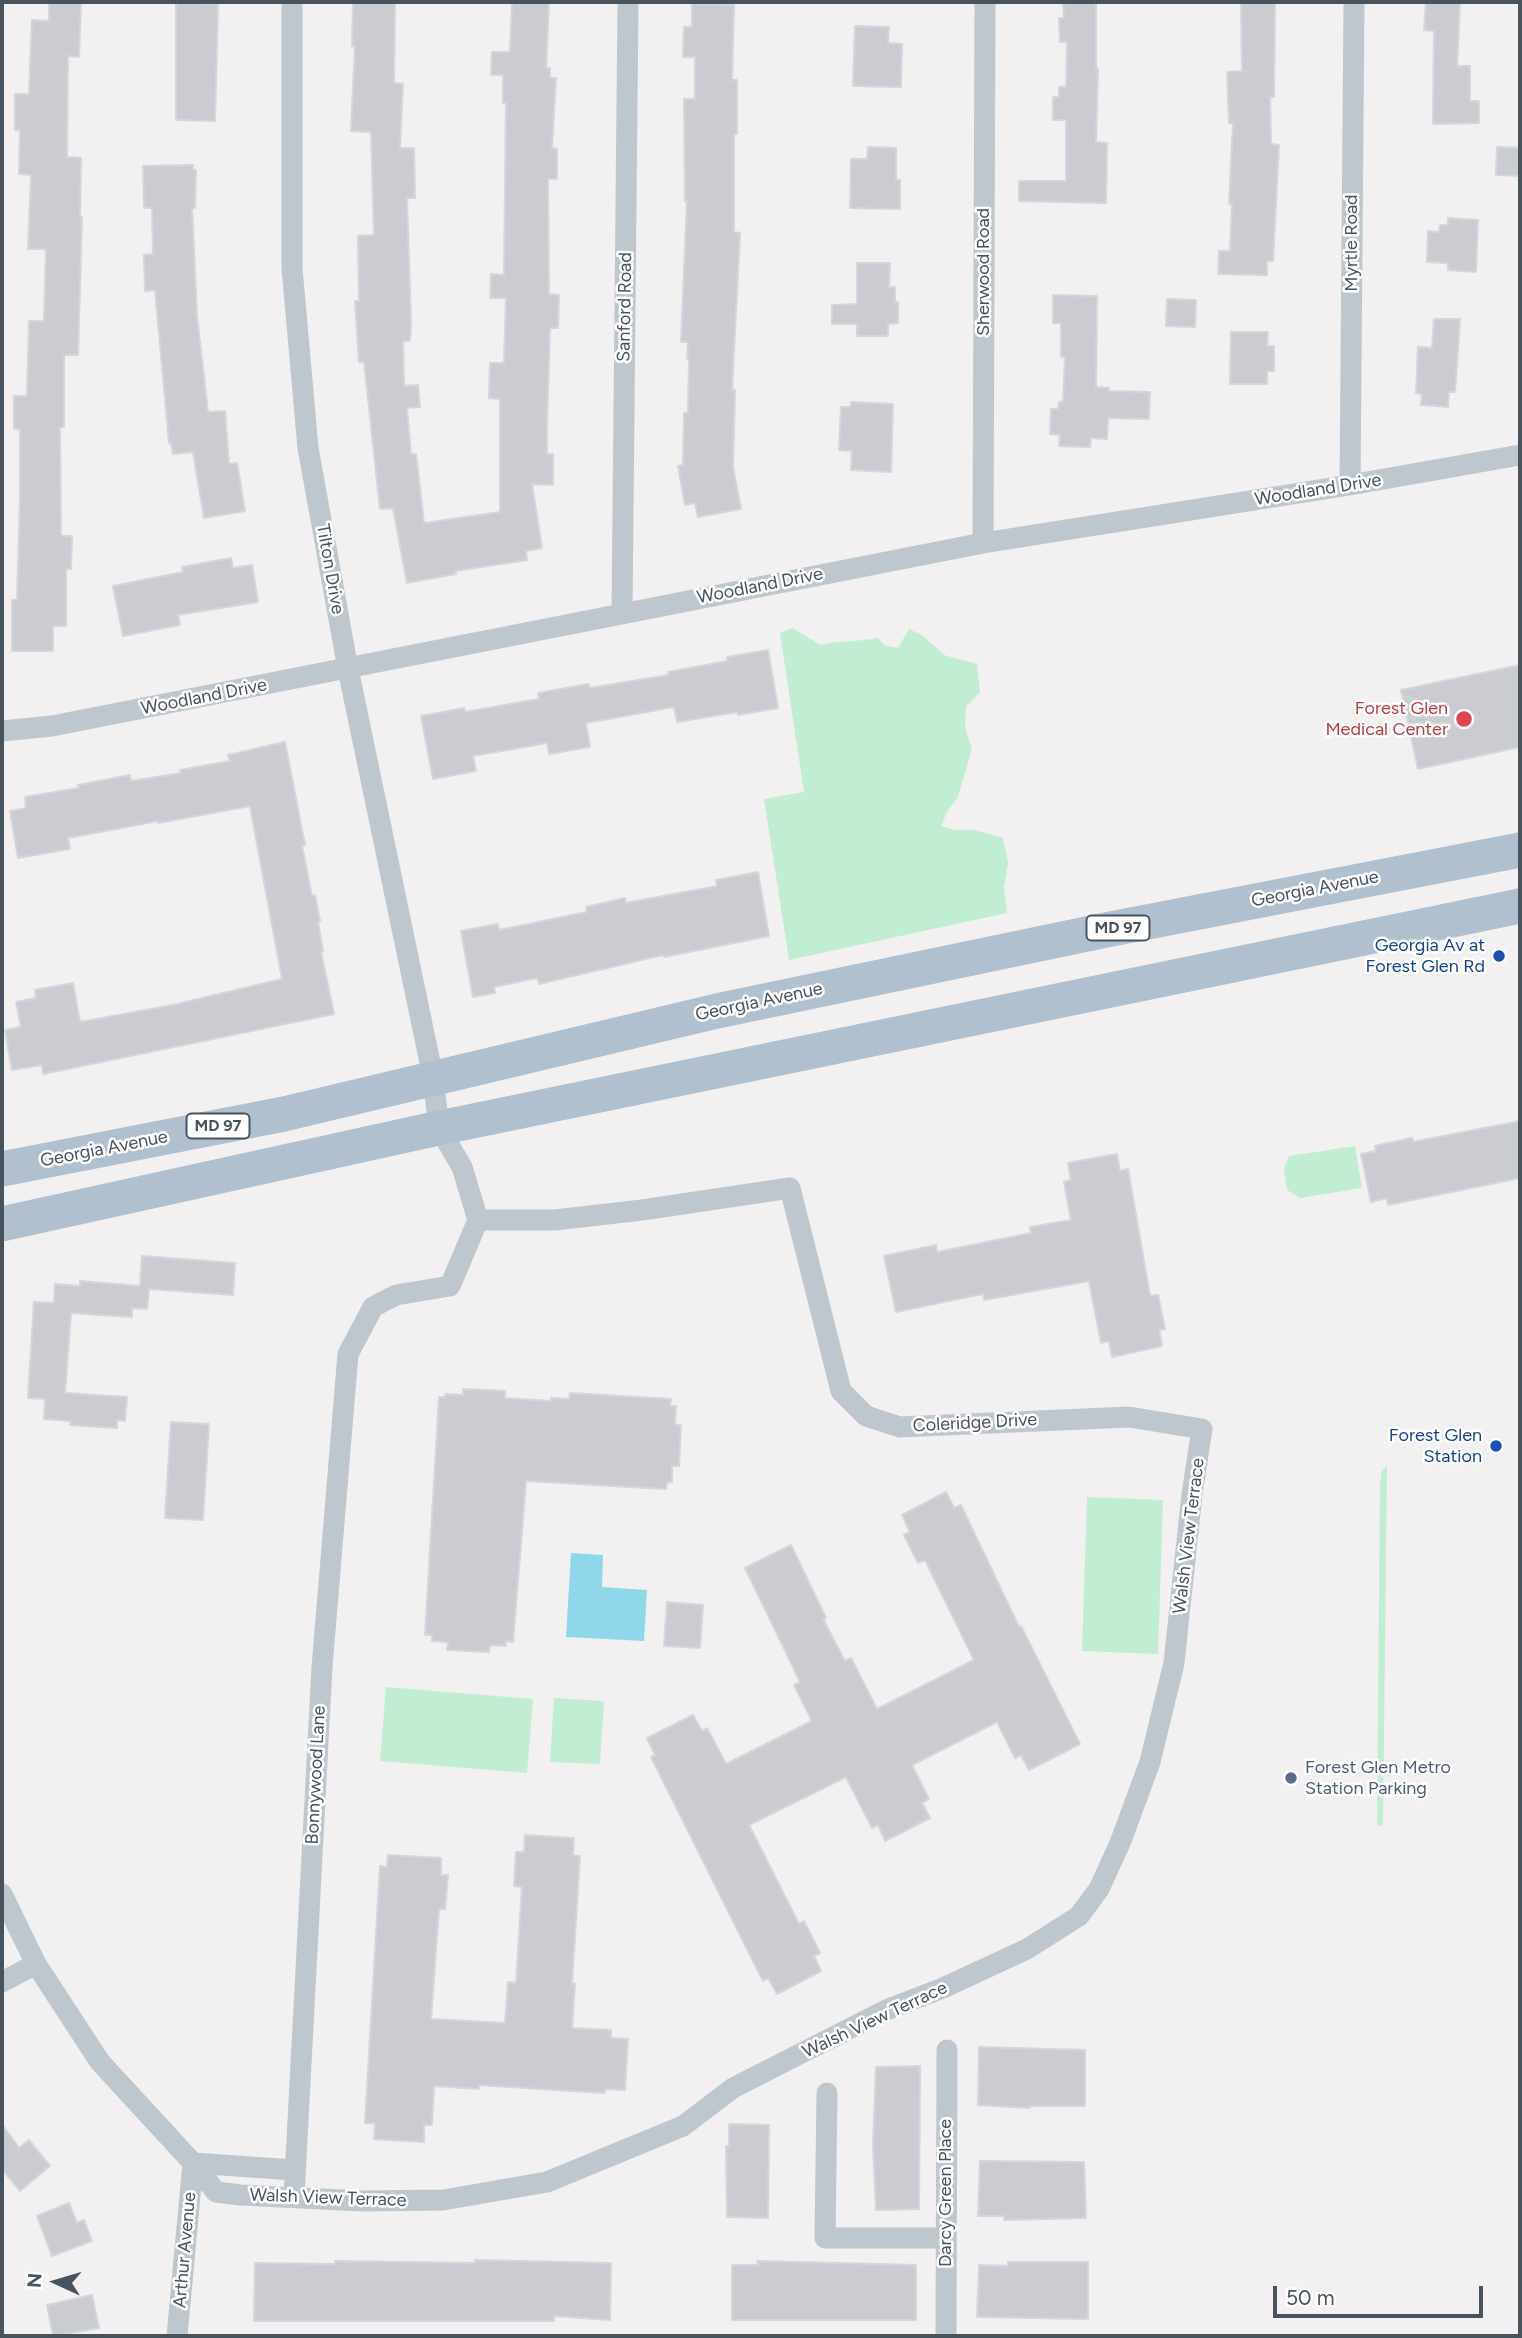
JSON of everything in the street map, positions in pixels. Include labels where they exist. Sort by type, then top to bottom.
[{"type":"main road","name":"Georgia Avenue","points":[[2,1168],[284,1114],[676,1020],[851,983],[1520,850]]},
{"type":"main road","points":[[2,1224],[439,1128],[1520,906]]},
{"type":"street","name":"Tilton Drive","points":[[292,2],[292,268],[308,448],[348,669],[433,1077],[439,1128]]},
{"type":"street","name":"Sanford Road","points":[[622,613],[628,2]]},
{"type":"street","name":"Sherwood Road","points":[[983,543],[985,2]]},
{"type":"street","name":"Myrtle Road","points":[[1350,485],[1354,2]]},
{"type":"street","name":"Woodland Drive","points":[[2,731],[52,726],[983,543],[1350,485],[1520,454]]},
{"type":"street","points":[[439,1128],[462,1167],[478,1220]]},
{"type":"street","name":"Coleridge Drive","points":[[478,1220],[555,1220],[790,1188],[841,1391],[866,1416],[900,1427],[1129,1417],[1202,1429]]},
{"type":"street","name":"Bonnywood Lane","points":[[294,2196],[322,1667],[348,1354],[373,1307],[396,1295],[450,1286],[478,1220]]},
{"type":"street","name":"Walsh View Terrace","points":[[2,1894],[36,1964],[100,2062],[193,2163],[216,2192],[363,2201],[443,2200],[547,2182],[683,2126],[733,2088],[886,2010],[943,1988],[1027,1949],[1079,1916],[1099,1889],[1120,1843],[1150,1762],[1174,1663],[1192,1494],[1202,1429]]},
{"type":"street","points":[[2,1982],[36,1964]]},
{"type":"street","name":"Darcy Green Place","points":[[946,2336],[947,2050]]},
{"type":"street","points":[[827,2093],[825,2238],[946,2238]]},
{"type":"street","points":[[193,2163],[294,2170]]},
{"type":"street","name":"Arthur Avenue","points":[[177,2336],[193,2163]]},
{"type":"green space","points":[[792,628],[821,645],[878,638],[884,645],[898,648],[909,629],[923,636],[944,655],[977,664],[980,693],[966,706],[965,728],[972,749],[958,797],[941,826],[954,830],[975,830],[1003,838],[1008,863],[1004,887],[1007,913],[789,960],[764,799],[804,792],[780,633]]},
{"type":"green space","points":[[1355,1146],[1362,1188],[1300,1198],[1287,1190],[1284,1169],[1289,1156]]},
{"type":"green space","points":[[1387,1466],[1383,1825],[1377,1826],[1380,1484],[1382,1470]]},
{"type":"green space","points":[[1087,1497],[1163,1500],[1158,1654],[1082,1651]]},
{"type":"green space","points":[[386,1687],[533,1699],[527,1773],[380,1761]]},
{"type":"green space","points":[[554,1698],[604,1701],[600,1764],[550,1762]]},
{"type":"water","points":[[571,1553],[603,1555],[602,1587],[647,1590],[644,1641],[566,1637]]},
{"type":"building","points":[[49,2],[81,2],[79,57],[68,56],[67,157],[81,158],[78,355],[64,355],[64,427],[60,427],[61,536],[72,536],[71,569],[66,569],[66,626],[53,626],[53,651],[12,651],[12,600],[17,600],[20,498],[20,429],[14,429],[14,396],[27,396],[29,321],[44,321],[46,249],[28,249],[31,175],[19,174],[20,130],[15,130],[15,94],[29,94],[32,20],[49,21]]},
{"type":"building","points":[[353,2],[395,2],[394,83],[403,84],[400,148],[414,148],[415,198],[407,198],[411,323],[410,341],[403,341],[404,386],[418,385],[420,407],[407,408],[411,454],[416,454],[424,523],[500,512],[500,399],[489,398],[490,363],[504,363],[506,298],[490,298],[491,274],[504,275],[506,103],[503,103],[503,75],[491,75],[492,52],[510,52],[512,2],[549,2],[546,68],[550,68],[550,78],[556,78],[552,148],[557,149],[557,179],[548,179],[549,294],[559,295],[558,328],[550,328],[547,422],[547,454],[553,454],[553,485],[532,484],[542,548],[526,551],[527,560],[455,571],[456,574],[407,583],[393,508],[380,509],[364,362],[359,362],[355,301],[359,301],[358,236],[374,235],[371,132],[351,131],[355,46],[352,46]]},
{"type":"building","points":[[1063,2],[1096,2],[1096,142],[1107,143],[1106,203],[1019,201],[1019,181],[1066,181],[1066,120],[1053,120],[1053,97],[1059,97],[1059,87],[1066,87],[1067,42],[1060,42],[1059,18],[1064,18]]},
{"type":"building","points":[[1241,2],[1275,2],[1274,97],[1270,97],[1271,144],[1279,145],[1273,261],[1267,261],[1267,275],[1218,274],[1219,251],[1230,251],[1232,204],[1229,204],[1233,123],[1229,123],[1227,72],[1242,71]]},
{"type":"building","points":[[1426,2],[1460,2],[1457,66],[1470,66],[1470,101],[1479,101],[1479,123],[1433,124],[1434,31],[1424,30]]},
{"type":"building","points":[[176,3],[218,4],[215,121],[176,120]]},
{"type":"building","points":[[692,4],[734,5],[732,80],[737,80],[737,134],[734,134],[734,232],[740,233],[732,390],[735,390],[733,467],[741,509],[698,517],[695,503],[685,505],[678,466],[683,465],[684,413],[688,413],[688,342],[681,342],[687,201],[684,99],[695,99],[695,57],[683,57],[684,27],[692,27]]},
{"type":"building","points":[[855,26],[889,27],[888,43],[902,44],[901,87],[853,86]]},
{"type":"building","points":[[868,147],[896,148],[900,209],[850,208],[851,159],[867,159]]},
{"type":"building","points":[[1497,147],[1520,148],[1520,176],[1496,175]]},
{"type":"building","points":[[193,165],[193,170],[196,170],[195,208],[192,208],[197,316],[208,412],[225,411],[229,464],[237,463],[245,511],[204,518],[193,452],[173,454],[171,442],[169,443],[155,290],[145,291],[144,255],[153,254],[152,208],[144,208],[143,166]]},
{"type":"building","points":[[1448,218],[1478,220],[1476,272],[1448,270],[1448,263],[1427,262],[1428,231],[1439,232],[1440,225],[1448,225]]},
{"type":"building","points":[[857,263],[890,263],[889,287],[895,287],[898,323],[888,324],[888,336],[857,336],[857,324],[832,324],[832,305],[857,304]]},
{"type":"building","points":[[1053,295],[1097,296],[1096,387],[1109,388],[1109,391],[1150,392],[1149,419],[1108,418],[1107,439],[1091,438],[1090,447],[1059,446],[1060,435],[1050,434],[1051,409],[1058,409],[1059,402],[1063,401],[1065,357],[1061,357],[1061,323],[1053,323]]},
{"type":"building","points":[[1167,299],[1196,300],[1195,327],[1166,326]]},
{"type":"building","points":[[1434,319],[1460,319],[1455,392],[1449,392],[1448,407],[1421,405],[1422,394],[1416,393],[1418,347],[1432,348]]},
{"type":"building","points":[[1231,332],[1268,332],[1267,346],[1274,346],[1274,371],[1267,371],[1267,384],[1230,384]]},
{"type":"building","points":[[851,402],[893,404],[891,472],[851,470],[852,451],[839,450],[841,407],[851,407]]},
{"type":"building","points":[[231,558],[233,568],[252,565],[258,602],[178,615],[180,625],[123,636],[113,586],[183,572],[182,567]]},
{"type":"building","points":[[768,650],[778,708],[677,722],[674,707],[586,723],[590,747],[549,754],[547,743],[473,756],[476,771],[433,779],[421,716],[464,708],[465,712],[539,699],[538,693],[589,684],[590,688],[669,675],[668,672],[728,661],[727,657]]},
{"type":"building","name":"Forest Glen Medical Center","points":[[1520,665],[1520,747],[1418,769],[1401,690]]},
{"type":"building","points":[[285,742],[305,845],[302,846],[320,921],[321,952],[334,1014],[43,1074],[42,1065],[12,1070],[5,1030],[21,1027],[16,1002],[36,998],[35,990],[73,983],[80,1022],[173,1005],[282,979],[250,806],[68,838],[70,849],[18,858],[10,811],[26,808],[25,797],[79,788],[78,785],[130,775],[131,781],[181,773],[180,770],[230,761],[228,755]]},
{"type":"building","points":[[758,872],[769,936],[664,957],[663,955],[539,984],[537,978],[494,987],[495,993],[473,997],[461,931],[498,924],[499,930],[587,912],[586,907],[625,898],[626,903],[717,886],[716,880]]},
{"type":"building","points":[[1520,1121],[1520,1178],[1388,1205],[1387,1198],[1371,1202],[1361,1154],[1376,1151],[1375,1146],[1412,1138],[1413,1142]]},
{"type":"building","points":[[1117,1154],[1120,1171],[1128,1169],[1150,1296],[1158,1295],[1165,1329],[1159,1330],[1162,1346],[1112,1357],[1109,1341],[1101,1343],[1089,1281],[984,1300],[983,1294],[896,1312],[884,1256],[936,1245],[937,1252],[1031,1233],[1030,1227],[1071,1220],[1064,1182],[1071,1180],[1068,1163]]},
{"type":"building","points":[[142,1256],[235,1263],[233,1295],[149,1289],[147,1309],[132,1308],[132,1317],[71,1313],[65,1393],[127,1397],[125,1421],[117,1420],[117,1428],[70,1425],[71,1421],[44,1419],[45,1399],[28,1398],[34,1302],[54,1303],[55,1284],[80,1286],[80,1281],[140,1286]]},
{"type":"building","points":[[463,1389],[505,1391],[505,1398],[551,1401],[551,1398],[569,1399],[570,1393],[671,1399],[670,1406],[676,1406],[675,1425],[681,1425],[679,1466],[672,1466],[672,1482],[667,1482],[666,1489],[526,1481],[513,1642],[506,1641],[506,1646],[490,1645],[489,1652],[447,1650],[448,1642],[432,1641],[432,1635],[425,1635],[439,1397],[445,1397],[446,1394],[463,1395]]},
{"type":"building","points":[[171,1422],[209,1424],[203,1520],[165,1518]]},
{"type":"building","points":[[946,1492],[954,1508],[961,1505],[1019,1627],[1021,1626],[1080,1744],[1029,1770],[1021,1755],[1015,1758],[997,1722],[912,1765],[929,1799],[922,1803],[930,1818],[885,1841],[878,1825],[872,1828],[846,1777],[749,1825],[799,1924],[804,1921],[820,1953],[814,1956],[821,1971],[777,1994],[768,1978],[763,1981],[651,1757],[655,1755],[647,1738],[693,1715],[702,1731],[707,1728],[726,1764],[812,1721],[794,1685],[800,1682],[745,1568],[791,1545],[826,1618],[823,1619],[845,1661],[851,1658],[877,1709],[974,1660],[925,1560],[918,1563],[904,1535],[910,1532],[902,1515]]},
{"type":"building","points":[[667,1602],[703,1605],[700,1648],[664,1646]]},
{"type":"building","points":[[525,1835],[574,1838],[573,1856],[580,1856],[572,2028],[611,2030],[611,2038],[628,2039],[625,2090],[605,2089],[605,2093],[479,2085],[479,2089],[434,2086],[432,2125],[424,2125],[424,2142],[374,2139],[375,2123],[365,2123],[380,1866],[387,1867],[388,1855],[441,1858],[441,1875],[448,1875],[445,1909],[439,1909],[431,2019],[505,2023],[508,1982],[516,1983],[522,1887],[514,1886],[516,1852],[524,1852]]},
{"type":"building","points":[[979,2047],[1085,2050],[1085,2106],[1029,2106],[1030,2108],[978,2105]]},
{"type":"building","points":[[920,2066],[919,2209],[876,2210],[873,2146],[876,2067]]},
{"type":"building","points":[[2,2124],[19,2148],[29,2140],[50,2166],[20,2191],[2,2169]]},
{"type":"building","points":[[729,2124],[769,2125],[768,2218],[727,2217],[726,2146],[729,2146]]},
{"type":"building","points":[[980,2161],[1084,2162],[1086,2218],[1004,2220],[1004,2216],[978,2216]]},
{"type":"building","points":[[69,2203],[77,2223],[84,2220],[92,2241],[52,2256],[37,2216]]},
{"type":"building","points":[[475,2260],[611,2263],[610,2320],[554,2316],[554,2321],[254,2321],[255,2263],[475,2263]]},
{"type":"building","points":[[757,2261],[916,2265],[916,2320],[732,2320],[732,2265],[758,2265]]},
{"type":"building","points":[[1008,2262],[1088,2262],[1088,2319],[977,2317],[979,2265],[1008,2266]]},
{"type":"building","points":[[92,2295],[99,2328],[53,2336],[47,2305]]},
{"type":"place","name":"Forest Glen Medical Center","points":[[1464,719]]},
{"type":"place","name":"Georgia Av at Forest Glen Rd","points":[[1499,956]]},
{"type":"place","name":"Forest Glen Station","points":[[1496,1446]]},
{"type":"place","name":"Forest Glen Metro Station Parking","points":[[1291,1778]]}]
